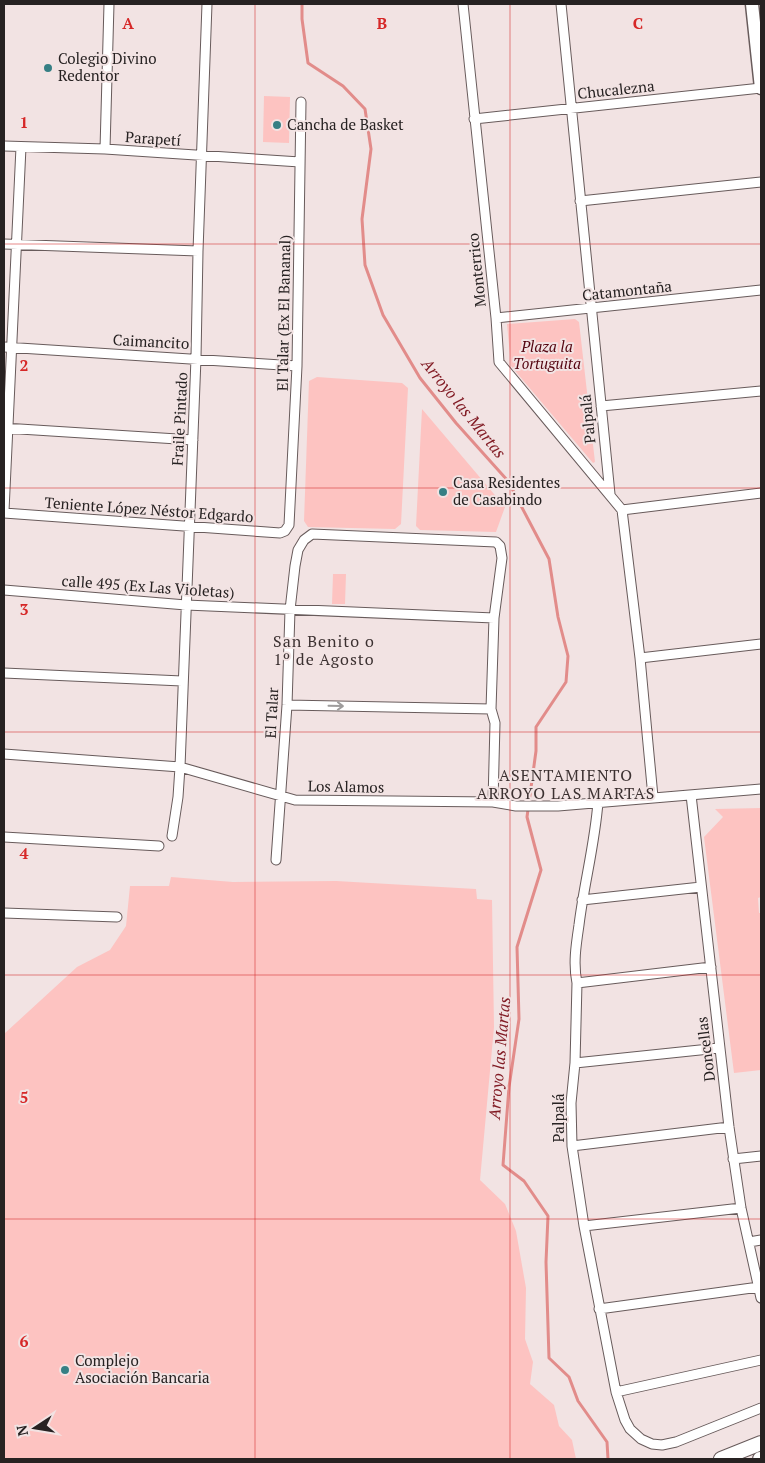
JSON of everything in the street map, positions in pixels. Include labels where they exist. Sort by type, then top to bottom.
[{"type":"main road","points":[[721,1459],[761,1443]]},
{"type":"street","points":[[105,150],[109,4]]},
{"type":"street","name":"Fraile Pintado","points":[[172,836],[180,767],[196,358],[207,4]]},
{"type":"street","name":"Monterrico","points":[[463,4],[499,362],[610,494]]},
{"type":"street","name":"Palpalá","points":[[561,4],[610,494]]},
{"type":"street","points":[[752,4],[761,88]]},
{"type":"street","name":"Chucalezna","points":[[474,119],[761,88]]},
{"type":"street","name":"El Talar (Ex El Bananal)","points":[[289,525],[297,366],[301,102]]},
{"type":"street","name":"Parapetí","points":[[4,146],[300,162]]},
{"type":"street","points":[[4,512],[8,347],[17,245],[21,147]]},
{"type":"street","points":[[580,201],[761,182]]},
{"type":"street","points":[[4,244],[198,251]]},
{"type":"street","name":"Catamontaña","points":[[496,318],[761,290]]},
{"type":"street","name":"Caimancito","points":[[8,347],[297,366]]},
{"type":"street","points":[[601,406],[761,391]]},
{"type":"street","points":[[6,428],[193,440]]},
{"type":"street","points":[[622,510],[761,493]]},
{"type":"street","points":[[610,494],[622,510],[640,658],[653,797]]},
{"type":"street","name":"Teniente López Néstor Edgardo","points":[[4,512],[280,533],[285,531],[289,525]]},
{"type":"street","name":"El Talar","points":[[276,860],[287,705],[290,610],[298,550],[304,540],[312,534],[496,542],[500,546],[502,558],[494,618]]},
{"type":"street","name":"calle 495 (Ex Las Violetas)","points":[[4,590],[186,605],[494,618]]},
{"type":"street","points":[[493,802],[495,723],[491,709],[494,618]]},
{"type":"street","points":[[640,658],[761,644]]},
{"type":"street","points":[[4,673],[182,682]]},
{"type":"street","points":[[287,705],[491,709]]},
{"type":"street","name":"Los Alamos","points":[[4,754],[180,767],[295,800],[493,802],[516,806],[558,806],[761,789]]},
{"type":"street","name":"Doncellas","points":[[691,795],[733,1160],[741,1208],[761,1298]]},
{"type":"street","name":"Palpalá","points":[[598,802],[596,827],[582,900],[575,953],[577,983],[575,1063],[570,1103],[572,1146],[584,1226],[620,1408],[630,1429],[641,1439],[652,1444],[662,1445],[676,1442],[761,1408]]},
{"type":"street","points":[[4,837],[159,846]]},
{"type":"street","points":[[582,900],[701,887]]},
{"type":"street","points":[[4,913],[117,918]]},
{"type":"street","points":[[577,983],[711,967]]},
{"type":"street","points":[[575,1063],[719,1048]]},
{"type":"street","points":[[572,1146],[729,1127]]},
{"type":"street","points":[[733,1160],[761,1156]]},
{"type":"street","points":[[584,1226],[741,1208]]},
{"type":"street","points":[[749,1242],[761,1240]]},
{"type":"street","points":[[599,1309],[759,1287]]},
{"type":"street","points":[[616,1392],[761,1360]]},
{"type":"green space","points":[[264,96],[290,97],[289,143],[263,142]]},
{"type":"green space","name":"Plaza la Tortuguita","points":[[575,319],[579,322],[595,462],[593,463],[511,366],[507,324]]},
{"type":"green space","points":[[317,377],[402,383],[408,388],[401,524],[395,529],[308,527],[304,521],[309,381]]},
{"type":"green space","points":[[422,409],[505,507],[496,532],[420,530],[416,526]]},
{"type":"green space","points":[[333,574],[346,574],[345,604],[332,604]]},
{"type":"green space","points":[[761,808],[761,897],[758,898],[759,913],[761,913],[761,1070],[734,1073],[704,837],[723,817],[715,809]]},
{"type":"green space","points":[[171,877],[233,882],[336,881],[476,889],[477,899],[492,900],[494,1027],[480,1180],[505,1204],[516,1231],[526,1288],[525,1339],[533,1362],[530,1384],[554,1405],[559,1426],[572,1440],[576,1459],[4,1459],[4,1034],[77,967],[110,950],[126,926],[130,886],[169,886]]},
{"type":"waterway","name":"Arroyo las Martas","points":[[302,4],[302,19],[308,63],[343,86],[365,109],[371,149],[362,219],[365,265],[383,315],[420,378],[456,423],[508,481],[549,559],[558,617],[568,656],[566,682],[536,727],[536,751],[527,817],[541,870],[517,947],[519,1019],[509,1087],[503,1165],[524,1181],[548,1216],[546,1262],[549,1358],[569,1377],[578,1401],[607,1442],[608,1459]]},
{"type":"place","name":"Colegio Divino Redentor","points":[[48,68]]},
{"type":"place","name":"Cancha de Basket","points":[[277,125]]},
{"type":"place","name":"Casa Residentes de Casabindo","points":[[443,492]]},
{"type":"place","name":"Complejo Asociación Bancaria","points":[[65,1370]]},
{"type":"district","name":"San Benito o 1º de Agosto","points":[[324,650]]},
{"type":"district","name":"ASENTAMIENTO ARROYO LAS MARTAS","points":[[566,784]]}]
